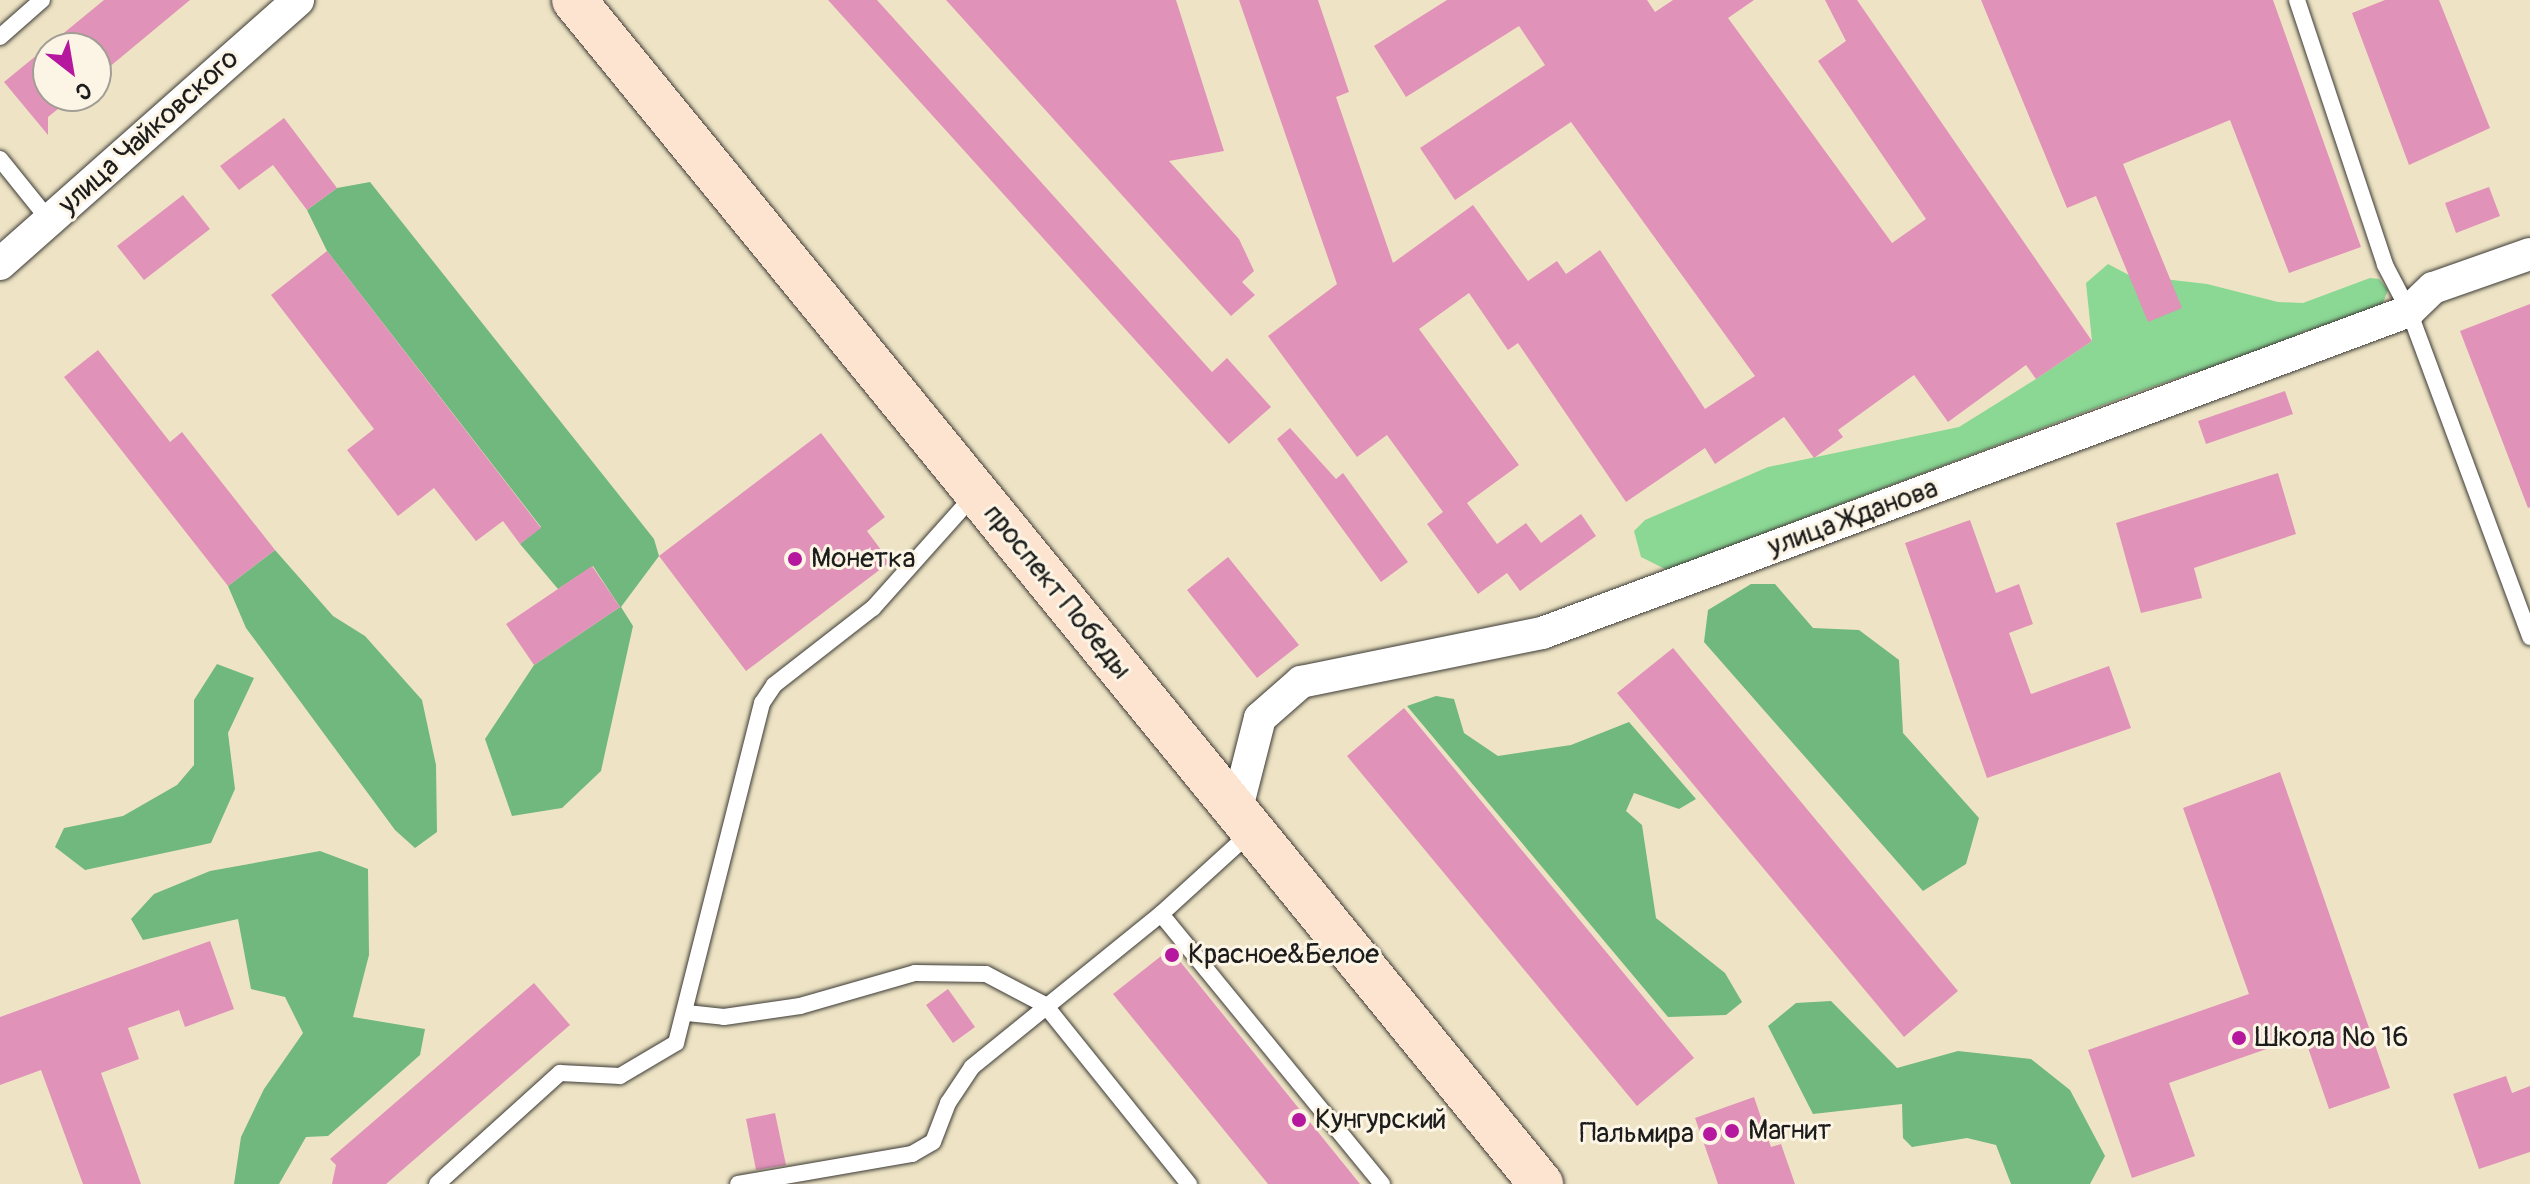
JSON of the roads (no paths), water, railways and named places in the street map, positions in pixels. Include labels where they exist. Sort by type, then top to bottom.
[{"type":"street","name":"улица Чайковского","points":[[0,264],[298,0]]},
{"type":"street","name":"проспект Победы","points":[[574,0],[1244,821],[1527,1175]]},
{"type":"street","name":"улица Жданова","points":[[1244,821],[1260,718],[1301,682],[1542,633],[2409,311],[2433,288],[2530,254]]},
{"type":"lane","points":[[0,37],[42,0]]},
{"type":"lane","points":[[2297,0],[2385,265],[2409,311],[2530,637]]},
{"type":"lane","points":[[0,159],[49,220]]},
{"type":"lane","points":[[437,1184],[560,1073],[620,1076],[676,1043],[687,1013],[762,703],[774,685],[873,608],[976,493]]},
{"type":"lane","points":[[738,1184],[912,1154],[933,1142],[948,1103],[972,1067],[1161,914],[1244,821]]},
{"type":"lane","points":[[1161,914],[1382,1184]]},
{"type":"lane","points":[[687,1013],[724,1017],[800,1006],[915,973],[986,974],[1045,1005],[1189,1184]]},
{"type":"place","name":"Монетка","points":[[795,559]]},
{"type":"place","name":"Красное&Белое","points":[[1172,955]]},
{"type":"place","name":"Школа № 16","points":[[2239,1038]]},
{"type":"place","name":"Кунгурский","points":[[1299,1120]]},
{"type":"place","name":"Магнит","points":[[1732,1131]]},
{"type":"place","name":"Пальмира","points":[[1710,1134]]}]
